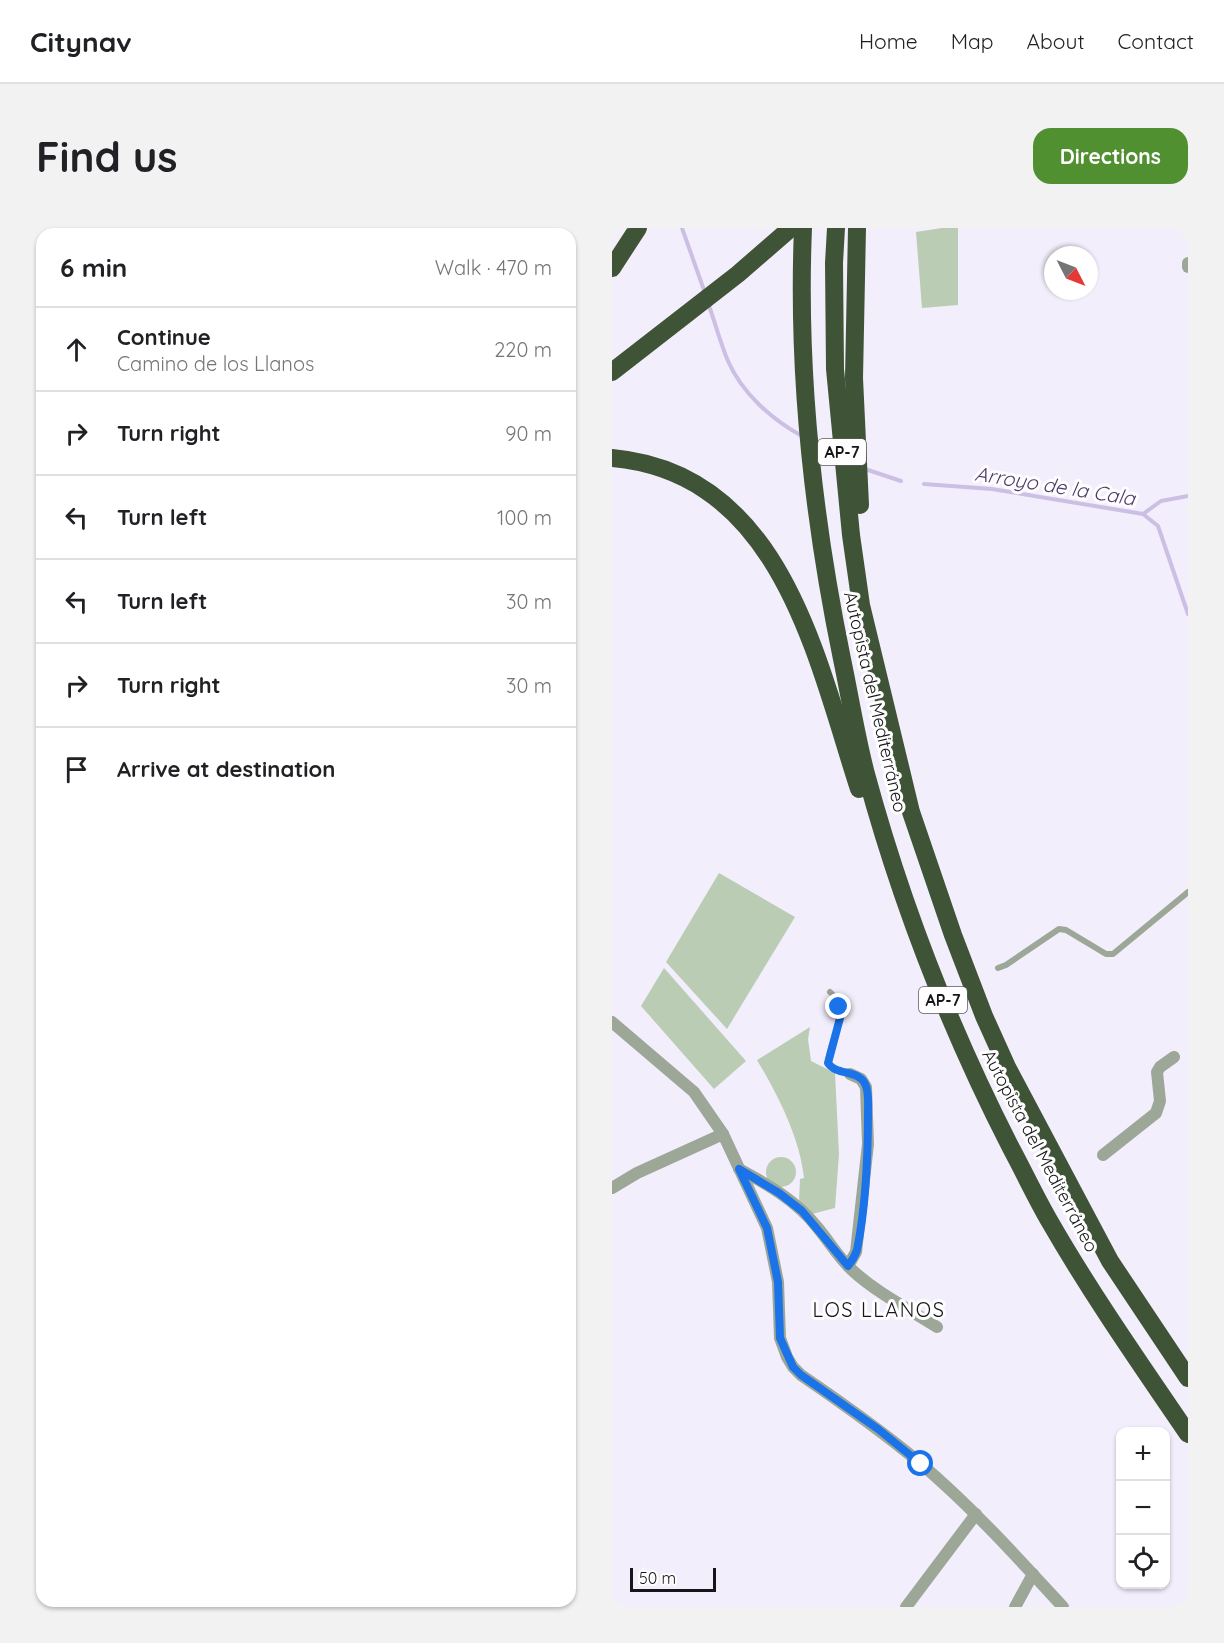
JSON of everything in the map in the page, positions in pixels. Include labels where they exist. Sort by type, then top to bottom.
[{"type":"highway","points":[[612,268],[638,228]]},
{"type":"highway","points":[[612,372],[738,274],[791,228]]},
{"type":"highway","name":"Autopista del Mediterráneo","points":[[803,228],[804,353],[810,452],[826,585],[865,771],[893,863],[924,953],[960,1042],[1049,1221],[1111,1322],[1188,1434]]},
{"type":"highway","name":"Autopista del Mediterráneo","points":[[836,228],[835,369],[857,538],[861,605],[910,812],[984,1017],[1025,1104],[1110,1261],[1188,1378]]},
{"type":"highway","points":[[857,236],[854,378],[857,538]]},
{"type":"highway","points":[[612,458],[661,468],[696,484],[732,510],[751,530],[768,554],[795,604],[819,668],[892,891],[924,953]]},
{"type":"street","points":[[612,1022],[694,1092],[723,1134],[767,1228],[778,1282],[780,1338],[793,1367],[895,1443],[976,1514],[1063,1607]]},
{"type":"street","points":[[1103,1155],[1156,1113],[1160,1101],[1157,1072],[1174,1057]]},
{"type":"street","points":[[848,1266],[856,1252],[868,1144],[866,1087],[861,1079],[850,1074]]},
{"type":"street","points":[[612,1188],[637,1173],[723,1134]]},
{"type":"street","points":[[739,1169],[779,1193],[802,1211],[848,1266],[872,1286],[937,1327]]},
{"type":"street","points":[[906,1607],[976,1514]]},
{"type":"street","points":[[1015,1607],[1033,1574]]},
{"type":"lane","points":[[998,968],[1059,929],[1066,930],[1106,954],[1113,954],[1188,892]]},
{"type":"lane","points":[[830,992],[838,1003],[840,1018],[828,1063],[833,1069],[850,1074]]},
{"type":"green space","points":[[958,228],[958,305],[922,308],[916,232]]},
{"type":"green space","points":[[719,873],[795,917],[727,1029],[666,962]]},
{"type":"green space","points":[[664,968],[746,1061],[714,1089],[641,1006]]},
{"type":"green space","points":[[810,1027],[808,1039],[811,1061],[835,1073],[839,1154],[835,1208],[812,1214],[799,1202],[800,1179],[804,1178],[793,1132],[757,1060]]},
{"type":"green space","points":[[781,1157],[787,1158],[795,1166],[795,1178],[787,1186],[781,1187],[775,1186],[767,1178],[766,1172],[767,1166],[775,1158]]},
{"type":"waterway","name":"Arroyo de la Cala","points":[[682,228],[705,293]]},
{"type":"waterway","name":"Arroyo de la Cala","points":[[708,303],[722,347],[741,384],[769,414],[802,436]]},
{"type":"waterway","name":"Arroyo de la Cala","points":[[814,443],[837,455]]},
{"type":"waterway","name":"Arroyo de la Cala","points":[[865,469],[901,481]]},
{"type":"waterway","name":"Arroyo de la Cala","points":[[924,484],[992,489],[1143,514],[1158,526],[1188,614]]},
{"type":"waterway","points":[[1143,514],[1161,501],[1188,496]]},
{"type":"district","name":"LOS LLANOS","points":[[879,1310]]},
{"type":"route","points":[[839,1007],[840,1018],[828,1063],[833,1069],[861,1079],[866,1087],[867,1099],[868,1144],[864,1193],[856,1252],[848,1266],[817,1226],[792,1202],[739,1169],[767,1228],[778,1282],[780,1338],[793,1367],[878,1429],[921,1464]]}]
